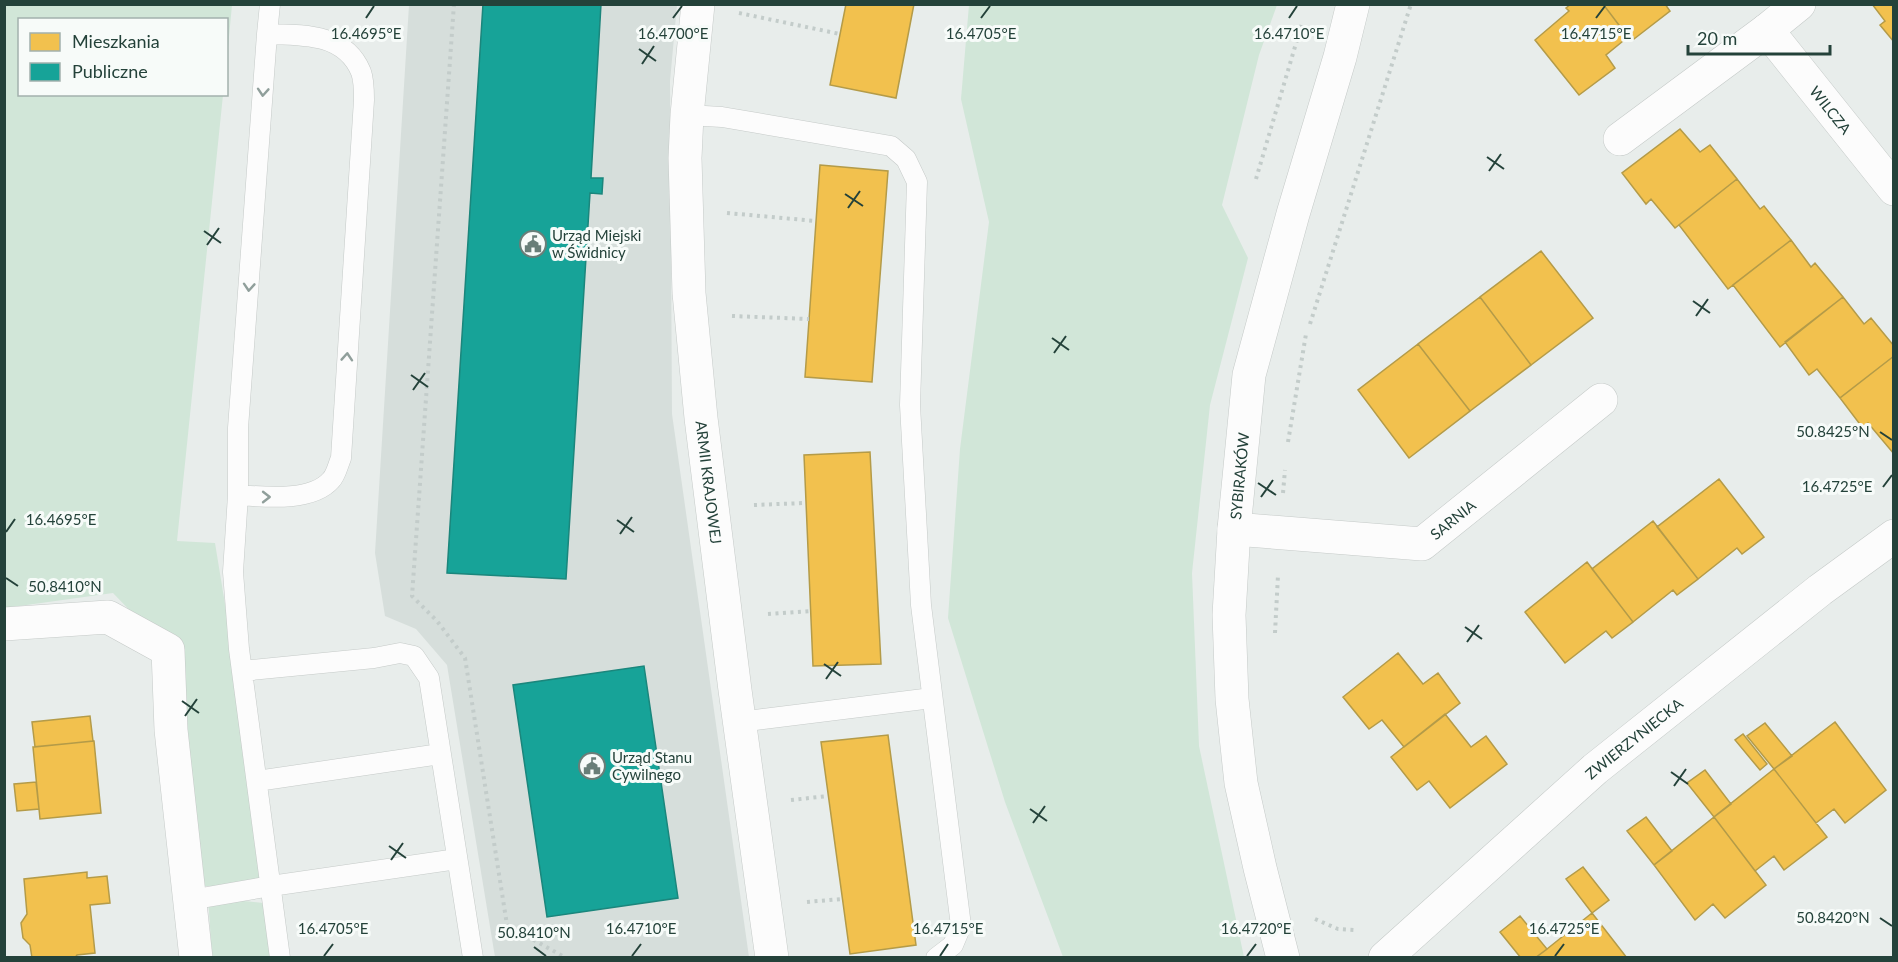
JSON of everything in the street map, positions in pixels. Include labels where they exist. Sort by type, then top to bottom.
[{"type":"street","name":"ARMII KRAJOWEJ","points":[[698,4],[685,158],[688,293],[701,418],[739,722],[772,957]]},
{"type":"street","name":"SYBIRAKÓW","points":[[1283,957],[1241,783],[1232,699],[1229,615],[1234,529],[1249,375],[1353,4]]},
{"type":"street","points":[[1620,140],[1799,4]]},
{"type":"street","name":"WILCZA","points":[[1767,30],[1893,189]]},
{"type":"street","name":"SARNIA","points":[[1234,529],[1422,544],[1601,400]]},
{"type":"street","name":"ZWIERZYNIECKA","points":[[1385,957],[1595,769],[1820,590],[1893,536]]},
{"type":"street","points":[[4,624],[108,617],[168,650],[171,730],[196,957]]},
{"type":"lane","points":[[270,4],[238,428],[238,495],[232,572],[242,671],[280,957]]},
{"type":"lane","points":[[238,495],[268,498],[312,494],[332,480],[340,458],[364,100],[362,72],[344,46],[308,35],[267,34]]},
{"type":"lane","points":[[687,115],[722,117],[891,146],[906,159],[917,182],[910,405],[921,605],[961,926],[953,945],[936,957]]},
{"type":"lane","points":[[242,671],[374,658],[400,653],[414,656],[429,678],[473,957]]},
{"type":"lane","points":[[739,722],[932,698]]},
{"type":"lane","points":[[257,781],[440,754]]},
{"type":"lane","points":[[190,900],[457,859]]},
{"type":"path","points":[[454,4],[412,596],[437,621],[465,658],[507,925]]},
{"type":"path","points":[[1287,446],[1306,334],[1411,4]]},
{"type":"path","points":[[730,10],[840,34]]},
{"type":"path","points":[[720,213],[816,220]]},
{"type":"path","points":[[722,315],[809,319]]},
{"type":"path","points":[[1275,634],[1285,468]]},
{"type":"path","points":[[745,506],[805,503]]},
{"type":"path","points":[[758,614],[811,611]]},
{"type":"path","points":[[781,801],[828,796]]},
{"type":"path","points":[[806,902],[842,899]]},
{"type":"path","points":[[466,918],[487,915],[566,957]]},
{"type":"path","points":[[1313,918],[1316,928]]},
{"type":"shaded area","points":[[409,5],[677,5],[670,81],[672,414],[749,957],[495,957],[447,665],[416,629],[385,616],[375,553]]},
{"type":"green space","points":[[4,5],[232,5],[228,47],[228,18],[18,18],[18,96],[223,96],[177,541],[215,543],[271,886],[188,886],[168,650],[113,593],[5,608]]},
{"type":"green space","points":[[969,5],[1277,5],[1259,55],[1222,205],[1248,258],[1210,405],[1192,573],[1199,746],[1244,957],[1063,957],[1005,802],[948,618],[960,449],[989,222],[961,99]]},
{"type":"green space","points":[[208,897],[273,904],[276,957],[212,957]]},
{"type":"building: Mieszkania","points":[[846,4],[914,4],[896,98],[830,85]]},
{"type":"building: Mieszkania","points":[[1571,4],[1603,4],[1628,37],[1606,55],[1615,68],[1579,95],[1535,40],[1569,11],[1566,8]]},
{"type":"building: Mieszkania","points":[[1603,4],[1665,4],[1670,11],[1634,39],[1631,34],[1628,37]]},
{"type":"building: Mieszkania","points":[[1872,4],[1894,4],[1894,42],[1880,25],[1885,21]]},
{"type":"building: Mieszkania","points":[[1680,129],[1700,152],[1710,145],[1737,179],[1675,228],[1651,199],[1646,204],[1622,173]]},
{"type":"building: Mieszkania","points":[[820,165],[888,171],[872,382],[805,377]]},
{"type":"building: Mieszkania","points":[[1737,179],[1760,209],[1764,206],[1791,240],[1728,289],[1679,225]]},
{"type":"building: Mieszkania","points":[[1791,240],[1811,267],[1815,263],[1843,297],[1780,347],[1733,285]]},
{"type":"building: Mieszkania","points":[[1541,251],[1593,318],[1531,365],[1480,297]]},
{"type":"building: Mieszkania","points":[[1480,297],[1531,365],[1470,411],[1418,344]]},
{"type":"building: Mieszkania","points":[[1843,297],[1864,324],[1871,318],[1894,346],[1894,356],[1840,398],[1817,369],[1809,375],[1785,342]]},
{"type":"building: Mieszkania","points":[[1418,344],[1470,411],[1409,458],[1358,390]]},
{"type":"building: Mieszkania","points":[[1894,356],[1894,454],[1868,423],[1862,427],[1840,398]]},
{"type":"building: Mieszkania","points":[[870,452],[881,664],[813,666],[804,455]]},
{"type":"building: Mieszkania","points":[[1719,479],[1764,537],[1742,554],[1737,548],[1698,579],[1657,527]]},
{"type":"building: Mieszkania","points":[[1653,521],[1698,579],[1677,595],[1673,590],[1633,622],[1592,569]]},
{"type":"building: Mieszkania","points":[[1587,562],[1633,622],[1612,638],[1606,631],[1565,663],[1525,612]]},
{"type":"building: Mieszkania","points":[[1398,653],[1423,684],[1438,673],[1460,703],[1404,747],[1382,720],[1369,729],[1343,697]]},
{"type":"building: Mieszkania","points":[[1445,714],[1471,747],[1486,736],[1507,764],[1450,808],[1429,781],[1417,790],[1391,757]]},
{"type":"building: Mieszkania","points":[[90,716],[93,741],[35,747],[32,722]]},
{"type":"building: Mieszkania","points":[[1835,722],[1886,790],[1845,823],[1834,809],[1816,823],[1774,769]]},
{"type":"building: Mieszkania","points":[[1765,723],[1792,756],[1774,769],[1747,736]]},
{"type":"building: Mieszkania","points":[[1743,734],[1767,764],[1760,770],[1735,740]]},
{"type":"building: Mieszkania","points":[[888,735],[916,945],[850,954],[821,742]]},
{"type":"building: Mieszkania","points":[[94,741],[101,813],[40,819],[33,747]]},
{"type":"building: Mieszkania","points":[[1774,769],[1827,837],[1784,870],[1774,856],[1755,871],[1714,817]]},
{"type":"building: Mieszkania","points":[[1705,770],[1731,804],[1714,817],[1687,783]]},
{"type":"building: Mieszkania","points":[[36,782],[39,809],[17,811],[14,784]]},
{"type":"building: Mieszkania","points":[[1646,817],[1672,851],[1654,865],[1627,831]]},
{"type":"building: Mieszkania","points":[[1714,817],[1766,885],[1725,918],[1713,904],[1695,920],[1654,865]]},
{"type":"building: Mieszkania","points":[[1583,867],[1609,900],[1592,913],[1566,879]]},
{"type":"building: Mieszkania","points":[[87,872],[87,878],[107,876],[110,903],[90,905],[95,953],[77,955],[75,958],[32,958],[30,945],[23,938],[21,923],[27,914],[24,879]]},
{"type":"building: Mieszkania","points":[[1592,913],[1627,958],[1535,958],[1547,949]]},
{"type":"building: Mieszkania","points":[[1520,916],[1547,949],[1535,958],[1521,958],[1500,932]]},
{"type":"building: Publiczne","points":[[483,4],[601,4],[591,178],[603,178],[602,194],[590,193],[566,579],[447,573]]},
{"type":"building: Publiczne","name":"Urząd Stanu Cywilnego","points":[[644,666],[678,898],[547,917],[513,685]]},
{"type":"place","name":"Urząd Miejski w Świdnicy","points":[[533,244]]},
{"type":"place","name":"Urząd Stanu Cywilnego","points":[[592,766]]}]
